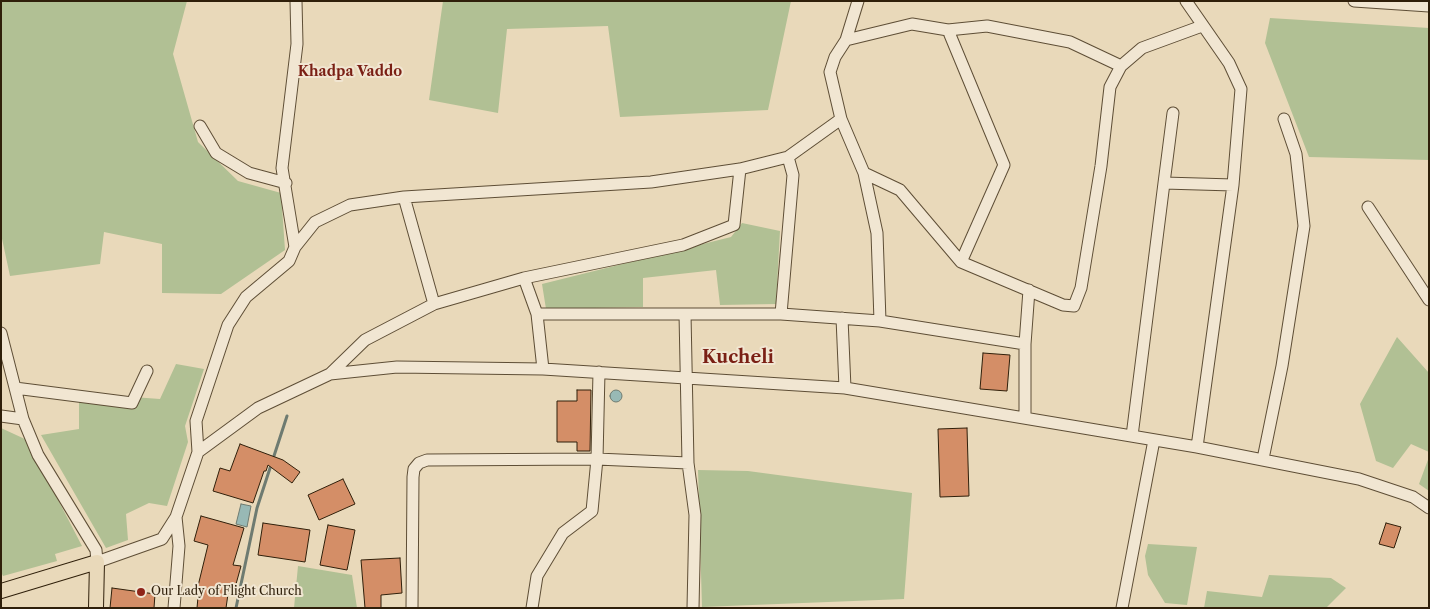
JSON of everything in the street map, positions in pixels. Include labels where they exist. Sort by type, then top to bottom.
[{"type":"main road","points":[[1,591],[97,562],[96,608]]},
{"type":"street","points":[[295,247],[286,183],[282,168],[297,44],[296,1]]},
{"type":"street","points":[[858,1],[846,40],[835,57],[830,72],[841,119],[864,173],[877,234],[880,321]]},
{"type":"street","points":[[1186,1],[1230,63],[1241,89],[1233,185],[1198,447]]},
{"type":"street","points":[[1354,1],[1429,6]]},
{"type":"street","points":[[846,40],[912,24],[948,30],[987,26],[1070,42],[1121,66]]},
{"type":"street","points":[[864,173],[900,190],[961,262],[1064,305],[1074,306],[1080,288],[1101,166],[1110,87],[1121,66],[1142,48],[1202,26]]},
{"type":"street","points":[[948,30],[1004,165],[961,262]]},
{"type":"street","points":[[1132,436],[1173,113]]},
{"type":"street","points":[[1,333],[23,419],[38,455],[96,550],[97,562],[162,539],[176,517],[198,452],[196,421],[228,325],[246,297],[289,261],[295,247],[315,222],[350,205],[404,197],[651,182],[740,169],[788,157],[841,119]]},
{"type":"street","points":[[1262,459],[1282,366],[1304,226],[1296,154],[1284,119]]},
{"type":"street","points":[[200,126],[216,153],[249,173],[286,183]]},
{"type":"street","points":[[781,314],[793,175],[788,157]]},
{"type":"street","points":[[330,374],[364,340],[434,304],[524,278],[683,244],[734,225],[740,169]]},
{"type":"street","points":[[1164,183],[1233,185]]},
{"type":"street","points":[[404,197],[434,304]]},
{"type":"street","points":[[1368,207],[1429,300]]},
{"type":"street","points":[[524,278],[537,314],[543,369]]},
{"type":"street","points":[[1025,418],[1025,344],[1029,290]]},
{"type":"street","points":[[537,314],[781,314],[880,321],[1025,344]]},
{"type":"street","points":[[685,314],[688,379],[688,463],[695,515],[693,608]]},
{"type":"street","points":[[842,318],[845,388]]},
{"type":"street","points":[[198,452],[258,408],[330,374],[397,367],[543,369],[845,388],[1262,459],[1359,479],[1412,497],[1429,508]]},
{"type":"street","points":[[16,388],[132,404],[147,371]]},
{"type":"street","points":[[532,608],[537,576],[563,533],[592,511],[597,459],[600,372]]},
{"type":"street","points":[[1,416],[23,419]]},
{"type":"street","points":[[1122,608],[1154,440]]},
{"type":"street","points":[[412,608],[413,477],[414,469],[419,463],[427,460],[597,459],[688,463]]},
{"type":"street","points":[[174,608],[179,546],[176,517]]},
{"type":"green space","points":[[1,1],[187,1],[173,54],[198,142],[238,181],[281,193],[285,250],[221,294],[162,293],[162,244],[104,232],[100,264],[10,276],[1,234]]},
{"type":"green space","points":[[443,1],[791,1],[768,110],[620,117],[608,26],[507,29],[498,113],[429,100]]},
{"type":"green space","points":[[1270,18],[1429,28],[1429,160],[1309,157],[1265,43]]},
{"type":"green space","points":[[742,223],[780,231],[776,304],[720,305],[716,270],[643,278],[643,307],[546,309],[542,284],[731,237]]},
{"type":"green space","points":[[1397,337],[1429,373],[1429,452],[1411,444],[1393,468],[1376,461],[1360,404]]},
{"type":"green space","points":[[176,364],[204,369],[185,426],[188,442],[167,506],[149,503],[126,514],[128,540],[106,548],[41,435],[79,429],[79,393],[160,399]]},
{"type":"green space","points":[[1,428],[27,440],[82,546],[55,554],[57,561],[3,576],[1,572]]},
{"type":"green space","points":[[1429,457],[1429,491],[1419,484]]},
{"type":"green space","points":[[698,470],[748,471],[912,493],[904,599],[702,607]]},
{"type":"green space","points":[[1148,544],[1197,547],[1187,605],[1165,603],[1148,575],[1145,556]]},
{"type":"green space","points":[[298,566],[352,575],[357,608],[294,608]]},
{"type":"green space","points":[[1269,575],[1331,578],[1346,588],[1326,608],[1204,608],[1207,591],[1262,597]]},
{"type":"water","points":[[616,390],[622,396],[616,402],[610,396]]},
{"type":"water","points":[[241,504],[251,506],[247,527],[236,524]]},
{"type":"building","points":[[983,353],[1010,355],[1007,391],[980,389]]},
{"type":"building","points":[[577,390],[591,390],[590,451],[577,451],[577,442],[557,442],[557,401],[577,401]]},
{"type":"building","points":[[967,428],[969,496],[940,497],[938,429]]},
{"type":"building","points":[[240,444],[283,460],[300,472],[292,483],[268,465],[266,471],[264,471],[253,503],[213,491],[220,468],[230,471]]},
{"type":"building","points":[[343,479],[355,504],[319,520],[308,495]]},
{"type":"building","points":[[201,516],[244,528],[233,565],[241,566],[233,595],[228,594],[226,608],[197,608],[198,586],[208,545],[194,541]]},
{"type":"building","points":[[263,523],[310,530],[305,562],[258,555]]},
{"type":"building","points":[[1386,523],[1401,527],[1394,548],[1379,544]]},
{"type":"building","points":[[328,525],[355,530],[347,570],[320,565]]},
{"type":"building","points":[[400,558],[402,593],[381,595],[381,608],[365,608],[361,560]]},
{"type":"building","points":[[112,588],[155,594],[154,608],[110,608]]},
{"type":"waterway","points":[[236,608],[257,508],[287,416]]},
{"type":"place","name":"Our Lady of Flight Church","points":[[141,592]]},
{"type":"district","name":"Khadpa Vaddo","points":[[350,72]]},
{"type":"district","name":"Kucheli","points":[[738,358]]}]
